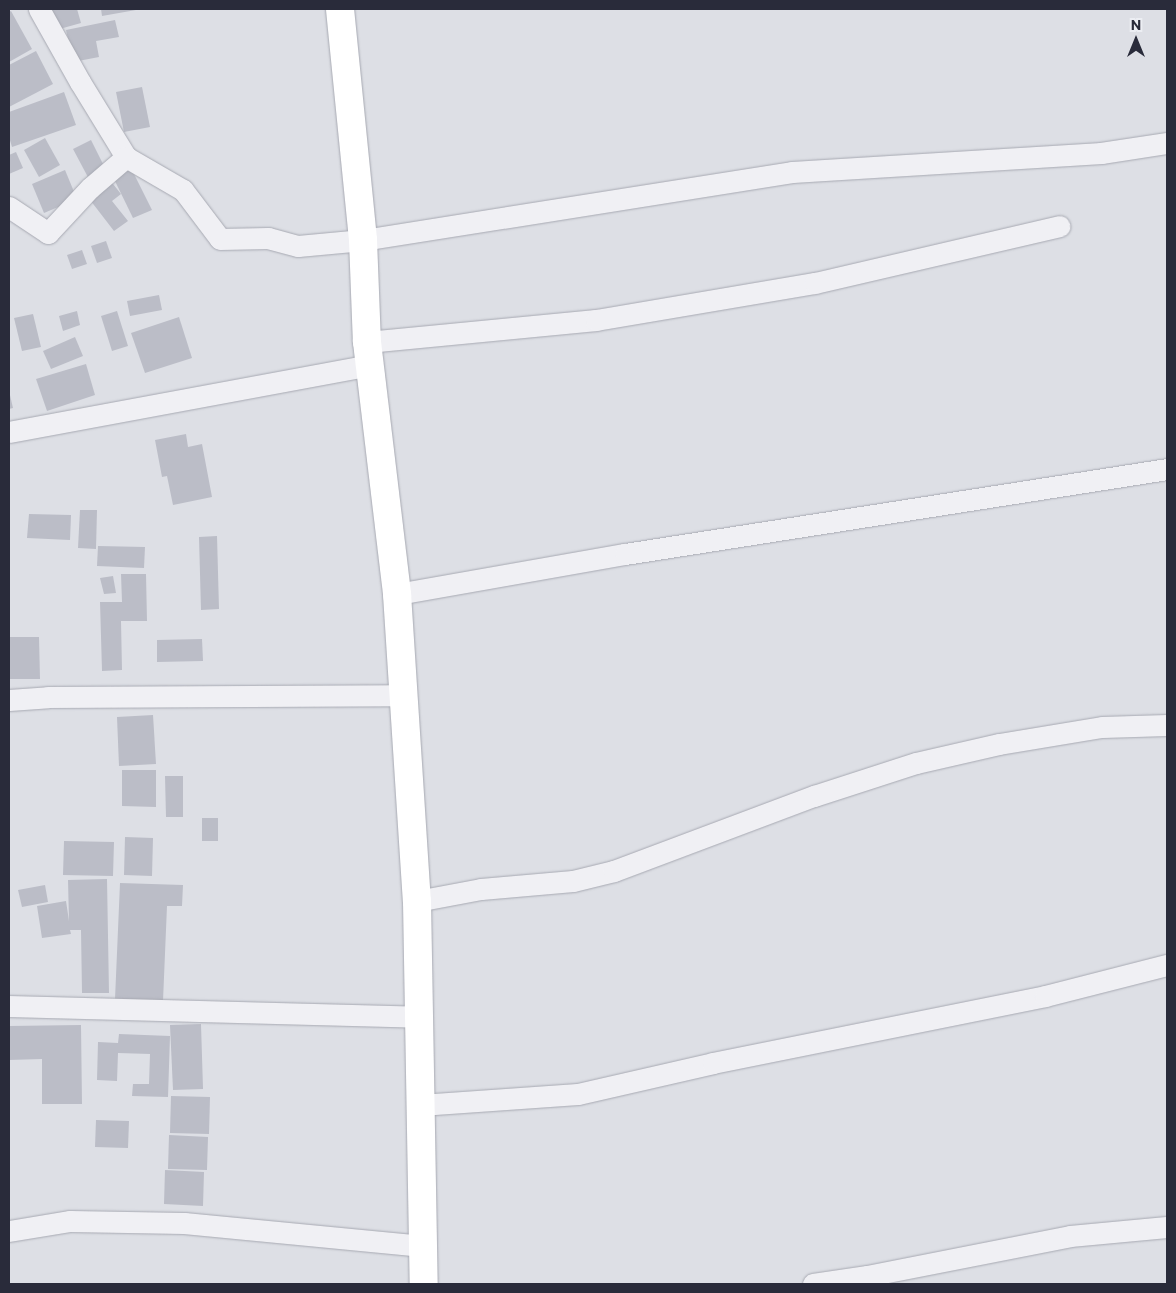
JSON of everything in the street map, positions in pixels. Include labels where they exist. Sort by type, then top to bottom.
[{"type":"street","points":[[39,9],[80,82],[126,157],[182,190],[220,240],[268,238],[298,246],[363,240],[792,172],[1101,153],[1167,143]]},
{"type":"street","points":[[340,9],[363,240],[368,354],[397,594],[402,696],[417,901],[424,1284]]},
{"type":"street","points":[[9,208],[48,233],[90,188],[126,157]]},
{"type":"street","points":[[9,432],[368,354],[815,283],[1059,226]]},
{"type":"street","points":[[397,594],[625,554],[1167,469]]},
{"type":"street","points":[[9,700],[48,698],[402,696]]},
{"type":"street","points":[[417,901],[481,889],[573,880],[614,871],[814,796],[934,759],[999,744],[1102,727],[1167,725]]},
{"type":"street","points":[[420,1105],[578,1094],[713,1063],[1045,996],[1167,965]]},
{"type":"street","points":[[9,1006],[418,1017]]},
{"type":"street","points":[[9,1231],[70,1220],[184,1222],[423,1246]]},
{"type":"street","points":[[812,1284],[868,1276],[1070,1236],[1167,1227]]},
{"type":"building","points":[[50,9],[77,9],[81,23],[56,30]]},
{"type":"building","points":[[101,9],[136,9],[136,10],[102,16]]},
{"type":"building","points":[[11,11],[32,49],[9,62],[9,12]]},
{"type":"building","points":[[115,20],[119,37],[96,41],[99,57],[73,62],[66,30]]},
{"type":"building","points":[[36,51],[53,84],[9,107],[9,65]]},
{"type":"building","points":[[142,87],[150,127],[124,132],[116,92]]},
{"type":"building","points":[[64,92],[76,125],[12,147],[9,137],[9,112]]},
{"type":"building","points":[[45,138],[60,165],[39,177],[24,150]]},
{"type":"building","points":[[91,140],[107,172],[90,181],[73,149]]},
{"type":"building","points":[[16,152],[23,168],[9,174],[9,155]]},
{"type":"building","points":[[131,168],[152,210],[133,218],[113,177]]},
{"type":"building","points":[[65,170],[77,199],[44,213],[32,184]]},
{"type":"building","points":[[109,179],[121,194],[112,201],[128,221],[114,231],[87,196]]},
{"type":"building","points":[[106,241],[112,258],[97,263],[91,246]]},
{"type":"building","points":[[82,250],[87,264],[72,269],[67,255]]},
{"type":"building","points":[[159,295],[162,310],[130,316],[127,301]]},
{"type":"building","points":[[77,311],[80,325],[63,331],[59,316]]},
{"type":"building","points":[[117,311],[128,346],[112,351],[101,316]]},
{"type":"building","points":[[33,314],[41,347],[22,351],[14,318]]},
{"type":"building","points":[[179,317],[192,358],[145,373],[131,333]]},
{"type":"building","points":[[75,337],[83,356],[51,369],[43,351]]},
{"type":"building","points":[[86,364],[95,395],[47,411],[36,379]]},
{"type":"building","points":[[9,391],[13,408],[9,409]]},
{"type":"building","points":[[186,434],[188,447],[202,444],[212,497],[173,505],[167,476],[162,477],[155,440]]},
{"type":"building","points":[[80,510],[97,510],[96,549],[78,548]]},
{"type":"building","points":[[29,514],[71,515],[70,540],[27,538]]},
{"type":"building","points":[[217,536],[219,609],[201,610],[199,537]]},
{"type":"building","points":[[98,546],[145,547],[144,568],[97,566]]},
{"type":"building","points":[[121,574],[146,574],[147,621],[121,621],[122,670],[102,671],[100,602],[122,602]]},
{"type":"building","points":[[113,576],[116,593],[104,594],[100,578]]},
{"type":"building","points":[[9,637],[39,637],[40,679],[9,679]]},
{"type":"building","points":[[202,639],[203,661],[157,662],[157,640]]},
{"type":"building","points":[[153,715],[156,764],[119,766],[117,717]]},
{"type":"building","points":[[122,770],[156,770],[156,807],[122,806]]},
{"type":"building","points":[[165,776],[183,776],[183,817],[166,817]]},
{"type":"building","points":[[202,818],[218,818],[218,841],[202,841]]},
{"type":"building","points":[[125,837],[153,838],[152,876],[124,875]]},
{"type":"building","points":[[64,841],[114,842],[113,876],[63,875]]},
{"type":"building","points":[[107,879],[109,993],[82,993],[81,930],[70,930],[71,934],[42,938],[37,906],[66,901],[69,921],[68,880]]},
{"type":"building","points":[[120,883],[183,885],[182,906],[167,906],[163,1001],[115,999]]},
{"type":"building","points":[[45,885],[48,902],[22,907],[18,890]]},
{"type":"building","points":[[201,1024],[203,1089],[173,1090],[170,1025]]},
{"type":"building","points":[[81,1025],[82,1104],[42,1104],[42,1059],[9,1060],[9,1026]]},
{"type":"building","points":[[119,1034],[170,1036],[168,1097],[132,1096],[133,1084],[149,1084],[150,1054],[118,1053],[117,1081],[97,1080],[98,1042],[118,1043]]},
{"type":"building","points":[[171,1096],[210,1097],[209,1134],[170,1133]]},
{"type":"building","points":[[96,1120],[129,1121],[128,1148],[95,1147]]},
{"type":"building","points":[[169,1135],[208,1137],[207,1170],[168,1169]]},
{"type":"building","points":[[165,1170],[204,1172],[203,1206],[164,1204]]}]
